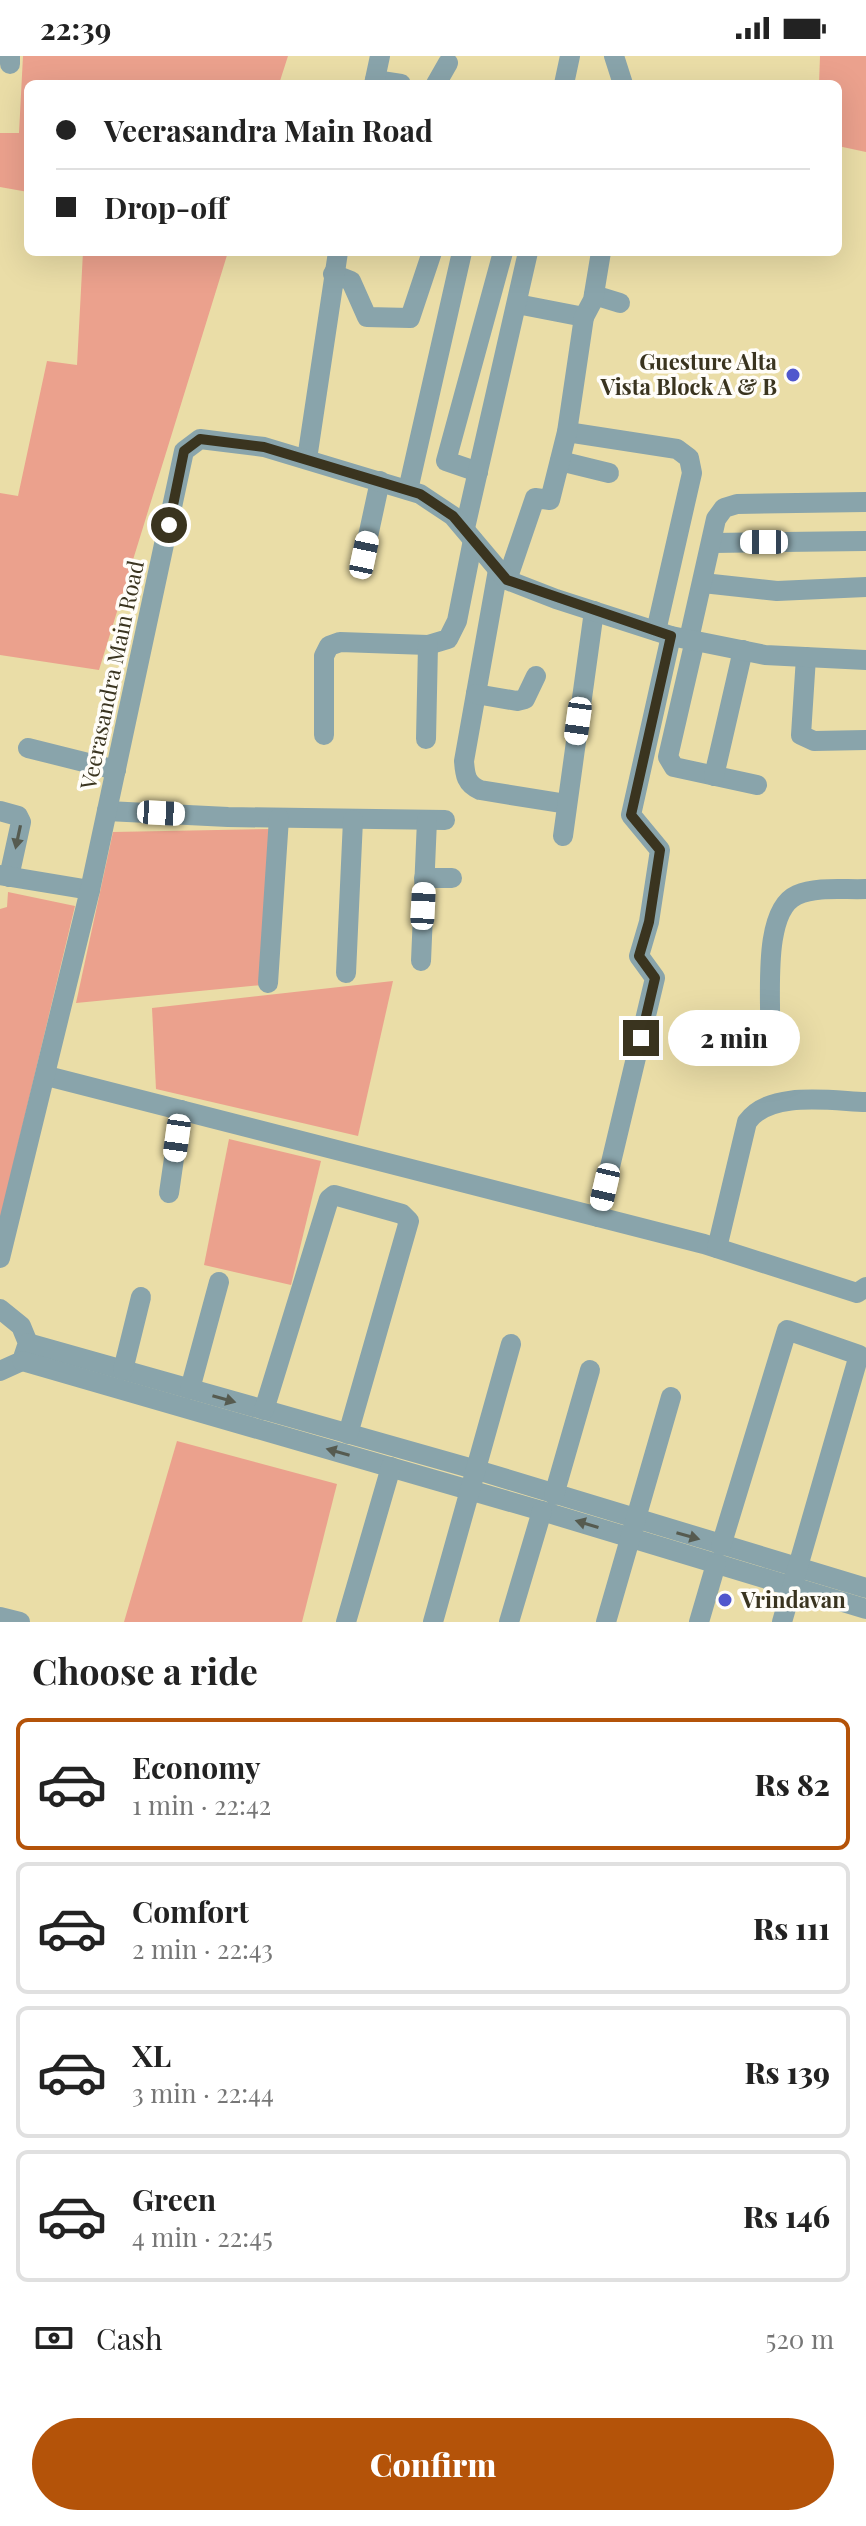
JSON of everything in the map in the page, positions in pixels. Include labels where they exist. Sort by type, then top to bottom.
[{"type":"street","points":[[374,80],[380,56]]},
{"type":"street","points":[[565,80],[570,56]]},
{"type":"street","points":[[614,56],[622,80]]},
{"type":"street","points":[[438,80],[448,63]]},
{"type":"street","points":[[307,459],[337,256]]},
{"type":"street","points":[[333,274],[351,281],[367,317],[410,318],[431,256]]},
{"type":"street","points":[[408,490],[461,256]]},
{"type":"street","points":[[478,472],[446,461],[502,256]]},
{"type":"street","points":[[324,735],[324,656],[329,646],[340,642],[428,645],[448,639],[454,631],[478,472],[527,256]]},
{"type":"street","points":[[567,804],[471,786],[465,777],[464,761],[502,575],[535,498],[550,500],[567,432],[584,317],[594,295],[600,256]]},
{"type":"street","points":[[594,295],[620,303]]},
{"type":"street","points":[[517,304],[584,317]]},
{"type":"street","points":[[567,432],[677,449],[689,458],[692,473],[668,757],[674,767],[757,785]]},
{"type":"street","name":"Veerasandra Main Road","points":[[0,1258],[47,1076],[90,890],[184,451],[200,439],[264,447],[420,494],[469,534],[502,575]]},
{"type":"street","points":[[560,461],[609,473]]},
{"type":"street","points":[[364,555],[380,481]]},
{"type":"street","points":[[598,1217],[655,978],[639,956],[649,922],[660,850],[631,815],[678,637],[703,583],[718,513],[730,506],[866,502]]},
{"type":"street","points":[[713,543],[866,541]]},
{"type":"street","points":[[502,575],[594,611],[678,637],[743,650],[866,660]]},
{"type":"street","points":[[703,583],[777,591],[866,587]]},
{"type":"street","points":[[563,836],[594,611]]},
{"type":"street","points":[[426,739],[428,645]]},
{"type":"street","points":[[714,776],[743,650]]},
{"type":"street","points":[[806,657],[801,735],[814,741],[866,740]]},
{"type":"street","points":[[476,694],[517,701],[525,699],[536,676]]},
{"type":"street","points":[[28,748],[116,770]]},
{"type":"street","points":[[0,811],[18,816],[21,822],[5,876],[90,890]]},
{"type":"street","points":[[107,811],[436,820],[424,878],[421,961]]},
{"type":"street","points":[[268,983],[279,818]]},
{"type":"street","points":[[346,973],[353,820]]},
{"type":"street","points":[[424,878],[452,878]]},
{"type":"street","points":[[770,1025],[771,946],[779,915],[787,900],[800,893],[820,890],[866,889]]},
{"type":"street","points":[[47,1076],[717,1248],[857,1293],[866,1287]]},
{"type":"street","points":[[717,1248],[747,1122],[754,1112],[768,1105],[799,1101],[866,1102]]},
{"type":"street","points":[[169,1193],[181,1110]]},
{"type":"street","points":[[264,1410],[329,1199],[334,1195],[402,1214],[409,1221],[348,1434]]},
{"type":"street","points":[[190,1389],[219,1282]]},
{"type":"street","points":[[113,1374],[141,1297]]},
{"type":"street","points":[[0,1309],[21,1326],[25,1352]]},
{"type":"street","points":[[699,1622],[787,1330],[859,1355],[782,1622]]},
{"type":"street","points":[[433,1622],[511,1344]]},
{"type":"street","points":[[25,1352],[190,1389],[348,1434],[474,1480],[795,1578],[866,1609],[861,1622]]},
{"type":"street","points":[[0,1371],[25,1352]]},
{"type":"street","points":[[509,1622],[590,1370]]},
{"type":"street","points":[[113,1374],[391,1467],[474,1480]]},
{"type":"street","points":[[606,1622],[671,1397]]},
{"type":"street","points":[[346,1622],[391,1467]]},
{"type":"street","points":[[795,1578],[866,1588]]},
{"type":"street","points":[[0,1617],[20,1622]]},
{"type":"shaded area","points":[[23,56],[288,56],[280,80],[24,80],[24,191],[0,187],[0,133],[19,133]]},
{"type":"shaded area","points":[[820,56],[866,56],[866,152],[842,147],[842,80],[819,80]]},
{"type":"shaded area","points":[[83,256],[227,256],[99,670],[0,655],[0,493],[18,496],[47,361],[77,365]]},
{"type":"shaded area","points":[[273,829],[262,985],[76,1003],[113,832]]},
{"type":"shaded area","points":[[8,892],[75,906],[0,1220],[0,909],[7,907]]},
{"type":"shaded area","points":[[393,981],[358,1136],[156,1089],[152,1008]]},
{"type":"shaded area","points":[[229,1139],[321,1161],[291,1285],[204,1265]]},
{"type":"shaded area","points":[[177,1441],[337,1484],[302,1622],[124,1622]]},
{"type":"place","name":"Guesture Alta Vista Block A & B","points":[[793,375]]},
{"type":"place","name":"Vrindavan","points":[[725,1600]]},
{"type":"route","points":[[169,525],[184,451],[200,439],[264,447],[420,494],[453,516],[507,580],[671,636],[631,815],[660,850],[649,922],[639,956],[655,978],[641,1038]]}]
